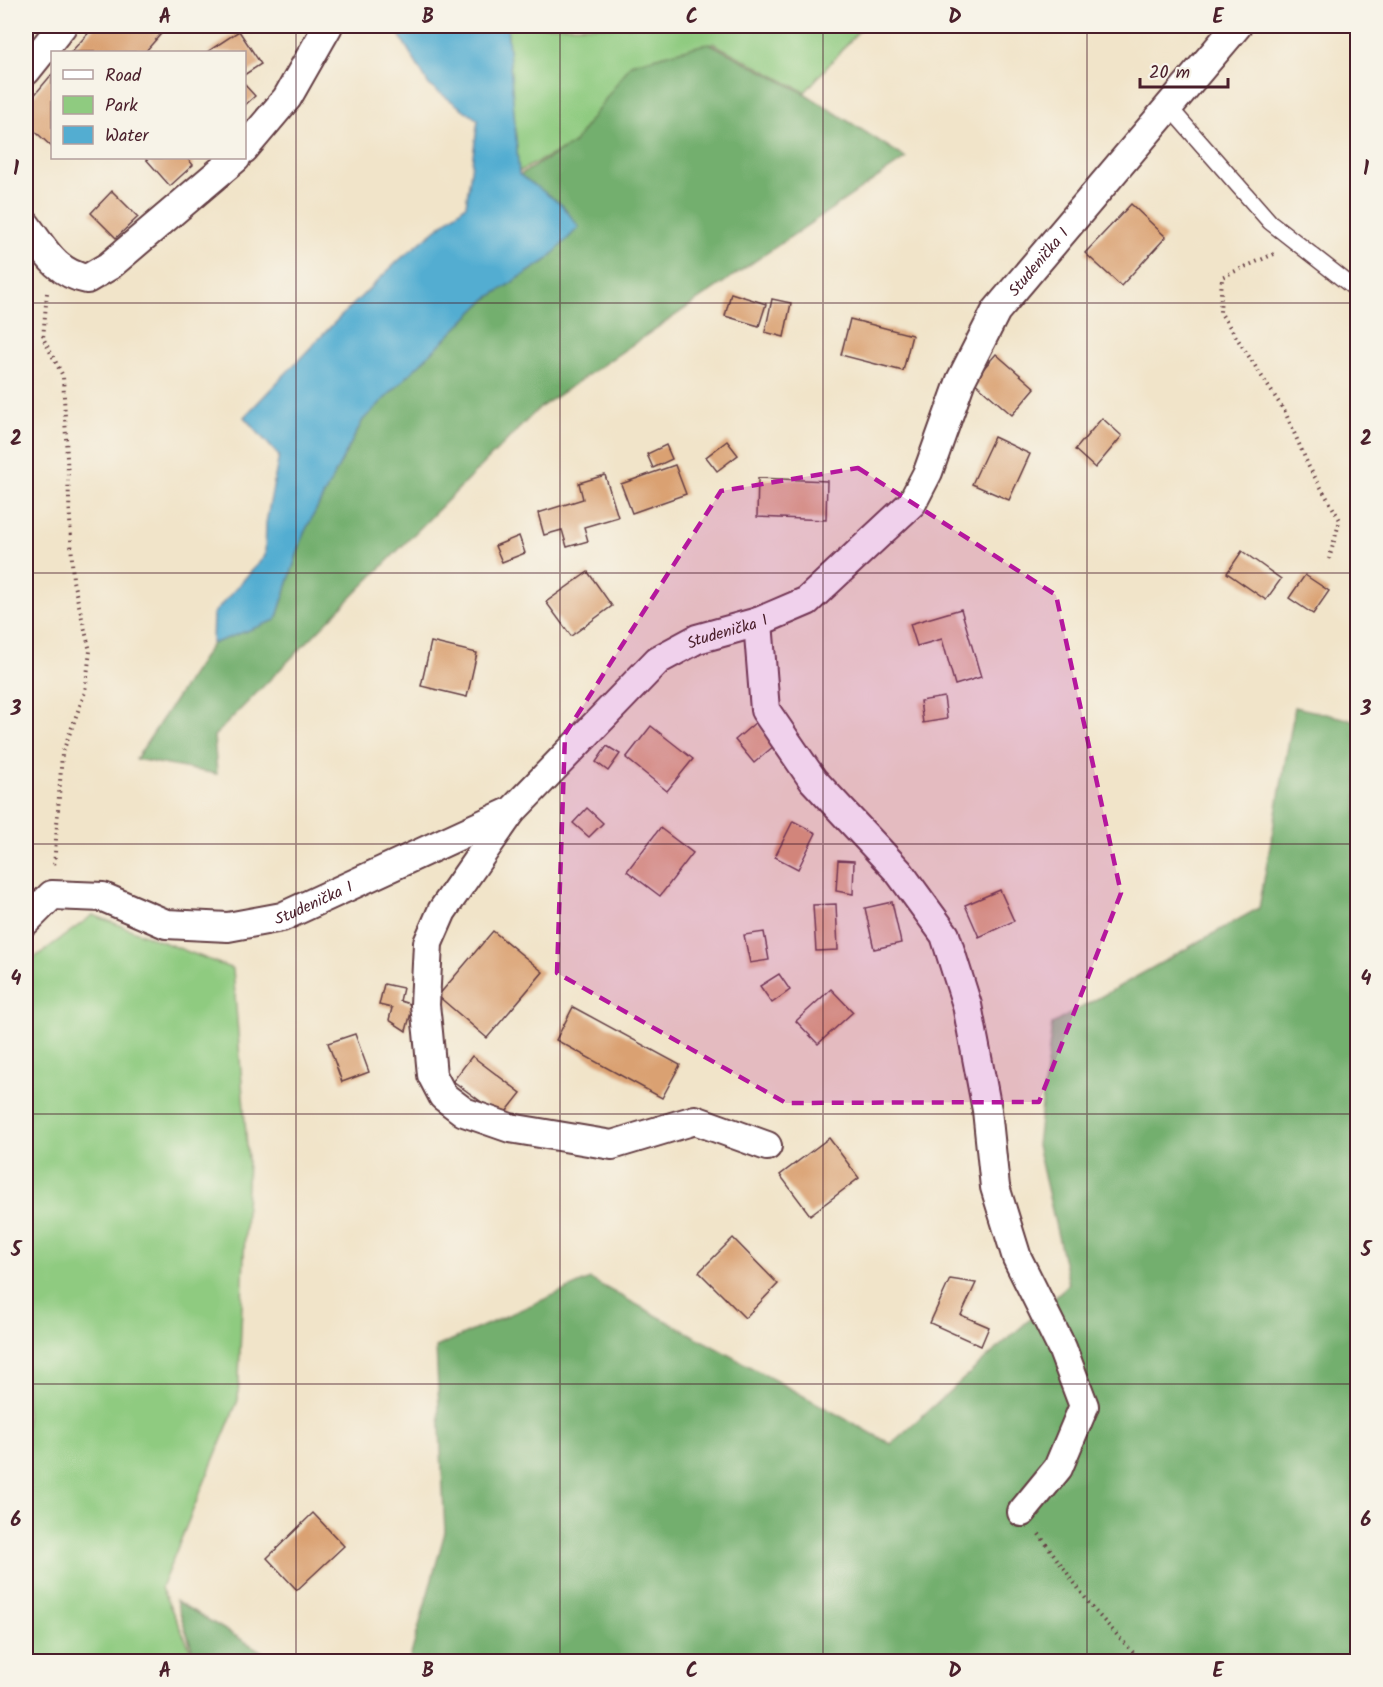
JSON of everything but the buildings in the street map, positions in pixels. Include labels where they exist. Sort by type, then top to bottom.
[{"type":"street","points":[[26,71],[62,26]]},
{"type":"street","points":[[246,147],[287,98],[328,26]]},
{"type":"street","name":"Studenička I","points":[[52,895],[103,897],[166,924],[239,925],[282,917],[512,811],[658,660],[697,639],[758,622],[807,601],[912,503],[927,472],[961,380],[996,311],[1237,26]]},
{"type":"street","points":[[26,225],[52,263],[70,276],[87,279],[109,266],[235,159]]},
{"type":"street","points":[[758,622],[765,710],[813,780],[899,872],[945,935],[967,1005],[987,1110],[995,1187],[1017,1258],[1062,1348],[1084,1406],[1058,1468],[1022,1512]]},
{"type":"street","points":[[512,811],[442,911],[428,943],[425,1005],[432,1075],[442,1096],[464,1112],[510,1128],[612,1145],[695,1120],[766,1146]]},
{"type":"street","points":[[26,921],[52,895]]},
{"type":"lane","points":[[1169,107],[1270,222],[1358,291]]},
{"type":"path","points":[[1297,243],[1221,277],[1220,312],[1285,412],[1309,467],[1340,520],[1329,559]]},
{"type":"path","points":[[52,263],[43,338],[63,376],[73,581],[90,651],[85,692],[62,754],[52,895]]},
{"type":"path","points":[[1022,1512],[1094,1610],[1142,1662]]},
{"type":"highlighted area","points":[[858,468],[1056,595],[1121,893],[1039,1102],[786,1103],[557,973],[565,734],[721,491]]},
{"type":"green space","points":[[507,26],[863,26],[805,92],[713,43],[631,64],[575,143],[518,172]]},
{"type":"green space","points":[[709,43],[804,93],[906,158],[538,409],[214,736],[217,774],[136,759],[212,644],[277,617],[304,533],[364,418],[485,300],[547,260],[557,201],[519,175],[573,144],[631,64]]},
{"type":"green space","points":[[1295,707],[1357,721],[1357,1661],[409,1662],[445,1532],[436,1347],[590,1279],[891,1444],[1069,1284],[1037,1145],[1052,1024],[1259,908]]},
{"type":"green space","points":[[93,915],[233,969],[248,1160],[238,1400],[161,1588],[196,1661],[26,1661],[26,964]]},
{"type":"green space","points":[[176,1601],[278,1661],[196,1661]]},
{"type":"water","points":[[394,26],[507,26],[519,174],[562,205],[579,227],[547,260],[486,299],[363,420],[304,533],[276,620],[212,644],[213,614],[265,556],[266,523],[279,456],[244,417],[335,322],[399,260],[466,205],[478,120],[429,85]]}]
